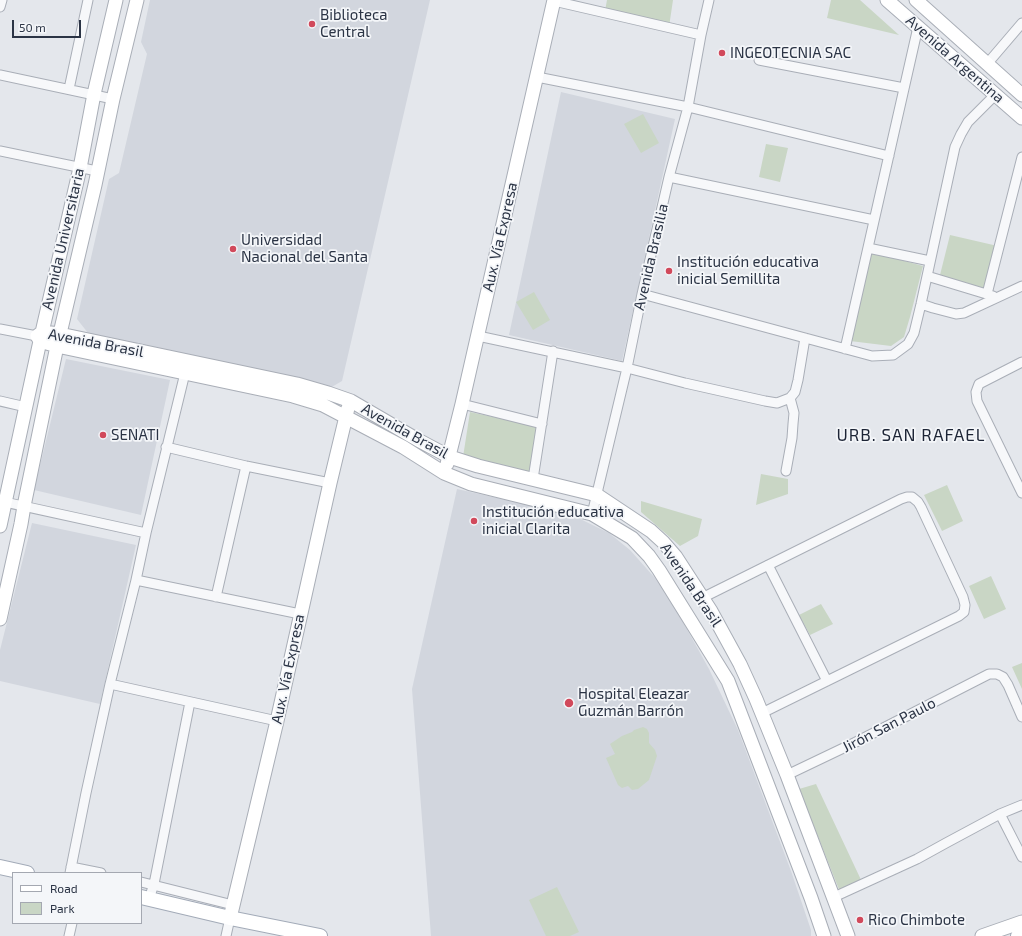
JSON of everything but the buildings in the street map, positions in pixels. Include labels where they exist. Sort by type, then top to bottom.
[{"type":"main road","name":"Avenida Universitaria","points":[[0,526],[2,501],[26,407],[40,336],[80,168],[94,94],[116,0]]},
{"type":"main road","name":"Avenida Universitaria","points":[[0,616],[21,524],[59,340],[113,99],[137,0]]},
{"type":"main road","name":"Aux. Vía Expresa","points":[[444,473],[450,457],[554,0]]},
{"type":"main road","name":"Avenida Argentina","points":[[887,0],[1022,118]]},
{"type":"main road","name":"Avenida Argentina","points":[[916,0],[1019,93]]},
{"type":"main road","points":[[1006,104],[1019,93]]},
{"type":"main road","name":"Avenida Brasil","points":[[40,336],[297,384],[328,393],[351,401],[450,457],[478,466],[597,495],[651,531],[676,557],[711,611],[740,664],[787,775],[848,936]]},
{"type":"main road","name":"Avenida Brasil","points":[[59,340],[184,373],[293,396],[323,405],[403,447],[444,473],[471,484],[592,514],[632,538],[649,556],[659,570],[728,681],[811,898],[824,936]]},
{"type":"main road","name":"Aux. Vía Expresa","points":[[232,911],[277,721],[330,483],[351,401]]},
{"type":"main road","points":[[659,570],[676,557]]},
{"type":"main road","points":[[0,867],[22,872]]},
{"type":"main road","points":[[145,898],[232,911],[320,936]]},
{"type":"main road","points":[[982,936],[1022,922]]},
{"type":"main road","points":[[1018,936],[1022,935]]},
{"type":"street","points":[[0,7],[2,0]]},
{"type":"street","points":[[69,89],[88,0]]},
{"type":"street","points":[[554,0],[701,35]]},
{"type":"street","name":"Avenida Brasilia","points":[[592,514],[627,368],[642,294],[669,177],[688,107],[709,0]]},
{"type":"street","points":[[987,64],[1022,23]]},
{"type":"street","points":[[845,348],[918,27]]},
{"type":"street","points":[[759,60],[904,88]]},
{"type":"street","points":[[0,75],[113,99]]},
{"type":"street","points":[[537,77],[688,107],[889,156]]},
{"type":"street","points":[[642,294],[872,356],[893,355],[908,344],[914,333],[956,147],[961,134],[968,122],[995,95]]},
{"type":"street","points":[[0,153],[97,171]]},
{"type":"street","points":[[987,294],[1022,157]]},
{"type":"street","points":[[669,177],[874,220]]},
{"type":"street","points":[[868,248],[930,262]]},
{"type":"street","points":[[927,276],[996,298]]},
{"type":"street","points":[[921,304],[956,314],[964,313],[1022,286]]},
{"type":"street","points":[[0,329],[40,336]]},
{"type":"street","points":[[478,336],[553,351],[685,383],[778,403],[790,398],[795,392],[805,338]]},
{"type":"street","points":[[533,480],[553,351]]},
{"type":"street","points":[[1022,362],[979,384],[976,392],[977,401],[1022,494]]},
{"type":"street","points":[[91,872],[70,870],[110,684],[136,580],[184,373]]},
{"type":"street","points":[[786,471],[792,438],[794,413],[790,398]]},
{"type":"street","points":[[0,401],[26,407]]},
{"type":"street","points":[[462,404],[542,424]]},
{"type":"street","points":[[166,447],[246,466],[330,483]]},
{"type":"street","points":[[216,597],[246,466]]},
{"type":"street","points":[[702,598],[901,499],[912,497],[918,502],[963,597],[965,605],[964,612],[959,616],[762,713]]},
{"type":"street","points":[[2,501],[146,533]]},
{"type":"street","points":[[768,565],[827,681]]},
{"type":"street","points":[[136,580],[300,614]]},
{"type":"street","name":"Jirón San Paulo","points":[[787,775],[856,742],[989,674],[997,674],[1003,677],[1022,717]]},
{"type":"street","points":[[110,684],[277,721]]},
{"type":"street","points":[[145,898],[154,884],[190,702]]},
{"type":"street","points":[[834,897],[917,859],[1000,814],[1022,805]]},
{"type":"street","points":[[1000,814],[1022,856]]},
{"type":"street","points":[[142,882],[154,884],[232,911]]},
{"type":"street","name":"Aux. Vía Expresa","points":[[226,936],[232,911]]},
{"type":"street","points":[[69,936],[72,924]]},
{"type":"shaded area","name":"Universidad Nacional del Santa","points":[[150,0],[430,0],[342,381],[330,388],[88,333],[77,319],[109,179],[119,173],[147,54],[141,42]]},
{"type":"shaded area","points":[[561,92],[675,119],[622,361],[509,335]]},
{"type":"shaded area","name":"SENATI","points":[[66,359],[170,380],[141,515],[34,490]]},
{"type":"shaded area","name":"Hospital Eleazar Guzmán Barrón","points":[[457,489],[574,516],[609,533],[630,550],[655,578],[678,613],[709,669],[738,730],[791,871],[811,930],[811,936],[431,936],[412,689]]},
{"type":"shaded area","points":[[32,523],[136,545],[100,704],[0,681],[0,650]]},
{"type":"green space","points":[[607,0],[673,0],[669,27],[605,11]]},
{"type":"green space","points":[[831,0],[860,0],[899,35],[827,18]]},
{"type":"green space","points":[[643,114],[659,143],[641,153],[624,124]]},
{"type":"green space","points":[[766,144],[788,148],[780,182],[759,177]]},
{"type":"green space","points":[[950,235],[1002,247],[990,290],[940,275]]},
{"type":"green space","points":[[871,252],[923,266],[904,337],[891,346],[850,341]]},
{"type":"green space","points":[[534,292],[550,320],[533,330],[516,302]]},
{"type":"green space","points":[[470,412],[540,427],[531,475],[463,457]]},
{"type":"green space","points":[[761,474],[788,479],[788,494],[756,505]]},
{"type":"green space","points":[[947,485],[963,521],[942,531],[924,495]]},
{"type":"green space","points":[[641,501],[702,519],[698,536],[680,546],[641,512]]},
{"type":"green space","points":[[991,576],[1006,609],[984,619],[969,586]]},
{"type":"green space","points":[[821,604],[833,624],[810,635],[799,615]]},
{"type":"green space","points":[[1022,663],[1022,689],[1012,667]]},
{"type":"green space","points":[[643,727],[647,729],[649,733],[649,743],[655,750],[657,756],[649,780],[638,789],[632,790],[628,786],[622,788],[618,785],[606,758],[615,754],[610,744],[622,736]]},
{"type":"green space","points":[[816,784],[862,882],[840,892],[799,789]]},
{"type":"green space","points":[[557,887],[579,932],[570,936],[546,936],[529,900]]},
{"type":"place","name":"Biblioteca Central","points":[[312,24]]},
{"type":"place","name":"INGEOTECNIA SAC","points":[[722,53]]},
{"type":"place","name":"Universidad Nacional del Santa","points":[[233,249]]},
{"type":"place","name":"Institución educativa inicial Semillita","points":[[669,271]]},
{"type":"place","name":"SENATI","points":[[103,435]]},
{"type":"place","name":"Institución educativa inicial Clarita","points":[[474,521]]},
{"type":"place","name":"Hospital Eleazar Guzmán Barrón","points":[[569,703]]},
{"type":"place","name":"Rico Chimbote","points":[[860,920]]},
{"type":"district","name":"URB. SAN RAFAEL","points":[[911,435]]}]
